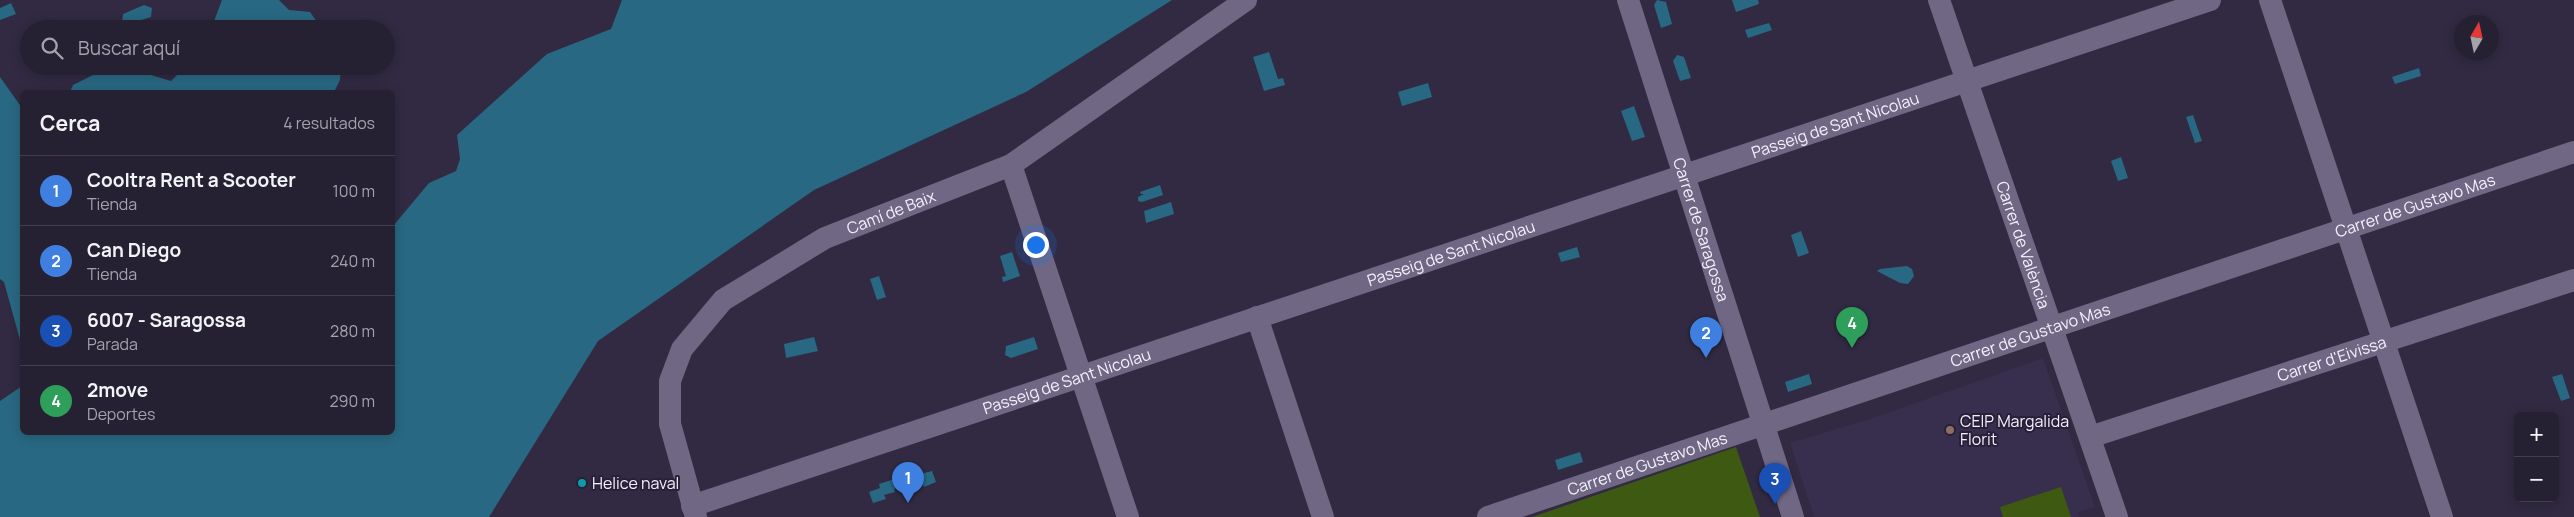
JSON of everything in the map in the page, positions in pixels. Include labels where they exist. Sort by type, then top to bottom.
[{"type":"street","name":"Camí de Baix","points":[[694,511],[670,424],[670,381],[682,349],[723,300],[825,238],[1011,165],[1246,0]]},
{"type":"street","name":"Carrer de Saragossa","points":[[1628,0],[1793,517]]},
{"type":"street","name":"Carrer de València","points":[[1939,0],[2117,517]]},
{"type":"street","name":"Passeig de Sant Nicolau","points":[[694,511],[1081,376],[2210,0]]},
{"type":"street","points":[[2270,0],[2442,517]]},
{"type":"street","name":"Carrer de Gustavo Mas","points":[[1488,517],[2574,152]]},
{"type":"street","points":[[1011,165],[1128,517]]},
{"type":"street","name":"Carrer d'Eivissa","points":[[2090,438],[2574,280]]},
{"type":"street","points":[[1258,318],[1324,517]]},
{"type":"shaded area","name":"CEIP Margalida Florit","points":[[2043,358],[2095,507],[2078,512],[2080,517],[1814,517],[1790,443],[1876,417]]},
{"type":"green space","points":[[1736,447],[1760,517],[1532,517]]},
{"type":"green space","points":[[2061,487],[2071,517],[2003,517],[2000,507]]},
{"type":"water","points":[[222,0],[279,0],[289,10],[310,12],[316,20],[214,20]]},
{"type":"water","points":[[622,0],[1172,0],[1026,92],[814,190],[598,341],[489,517],[0,517],[0,401],[20,387],[20,435],[395,435],[395,224],[429,183],[456,171],[460,159],[457,135],[547,54],[611,29]]},
{"type":"water","points":[[1657,0],[1666,2],[1672,24],[1661,28],[1654,5]]},
{"type":"water","points":[[1732,0],[1758,0],[1759,4],[1736,12]]},
{"type":"water","points":[[11,3],[16,14],[0,20],[0,8]]},
{"type":"water","points":[[144,5],[152,8],[151,17],[141,20],[122,20],[123,14]]},
{"type":"water","points":[[1769,23],[1772,30],[1748,38],[1745,30]]},
{"type":"water","points":[[1269,52],[1278,79],[1283,78],[1285,85],[1264,91],[1253,57]]},
{"type":"water","points":[[1677,55],[1684,57],[1691,78],[1680,81],[1673,61]]},
{"type":"water","points":[[2419,68],[2421,76],[2395,84],[2392,77]]},
{"type":"water","points":[[93,75],[151,75],[171,81],[177,75],[340,75],[335,90],[71,90],[73,85]]},
{"type":"water","points":[[0,77],[20,105],[20,340],[4,282],[0,279]]},
{"type":"water","points":[[1428,83],[1432,97],[1402,106],[1398,92]]},
{"type":"water","points":[[1634,106],[1645,137],[1632,141],[1621,111]]},
{"type":"water","points":[[2193,115],[2202,141],[2195,143],[2186,117]]},
{"type":"water","points":[[2121,157],[2128,178],[2118,181],[2111,161]]},
{"type":"water","points":[[1160,185],[1163,195],[1142,202],[1138,201],[1138,197],[1144,194],[1140,192]]},
{"type":"water","points":[[1171,202],[1174,214],[1146,223],[1144,211]]},
{"type":"water","points":[[1801,231],[1809,253],[1798,257],[1791,235]]},
{"type":"water","points":[[1577,247],[1580,257],[1561,262],[1558,253]]},
{"type":"water","points":[[1012,252],[1020,276],[1003,282],[1002,277],[1006,276],[1000,256]]},
{"type":"water","points":[[1907,266],[1912,269],[1914,276],[1908,284],[1900,283],[1877,271],[1880,269]]},
{"type":"water","points":[[879,276],[886,297],[877,300],[870,279]]},
{"type":"water","points":[[814,337],[818,351],[786,358],[784,344]]},
{"type":"water","points":[[1034,337],[1038,349],[1011,358],[1005,355],[1006,346]]},
{"type":"water","points":[[1809,374],[1812,384],[1788,392],[1785,382]]},
{"type":"water","points":[[2562,374],[2570,398],[2561,401],[2552,377]]},
{"type":"water","points":[[1580,452],[1583,462],[1558,470],[1555,460]]},
{"type":"water","points":[[919,471],[921,474],[932,471],[936,482],[924,487],[922,483],[911,486],[910,483],[894,489],[895,492],[884,495],[886,499],[873,503],[869,492],[880,488],[879,484]]},
{"type":"place","name":"2move","points":[[1852,348]]},
{"type":"place","name":"Can Diego","points":[[1706,358]]},
{"type":"place","name":"CEIP Margalida Florit","points":[[1950,430]]},
{"type":"place","name":"Helice naval","points":[[582,483]]},
{"type":"place","name":"Cooltra Rent a Scooter","points":[[908,503]]},
{"type":"place","name":"6007 - Saragossa","points":[[1775,504]]}]
